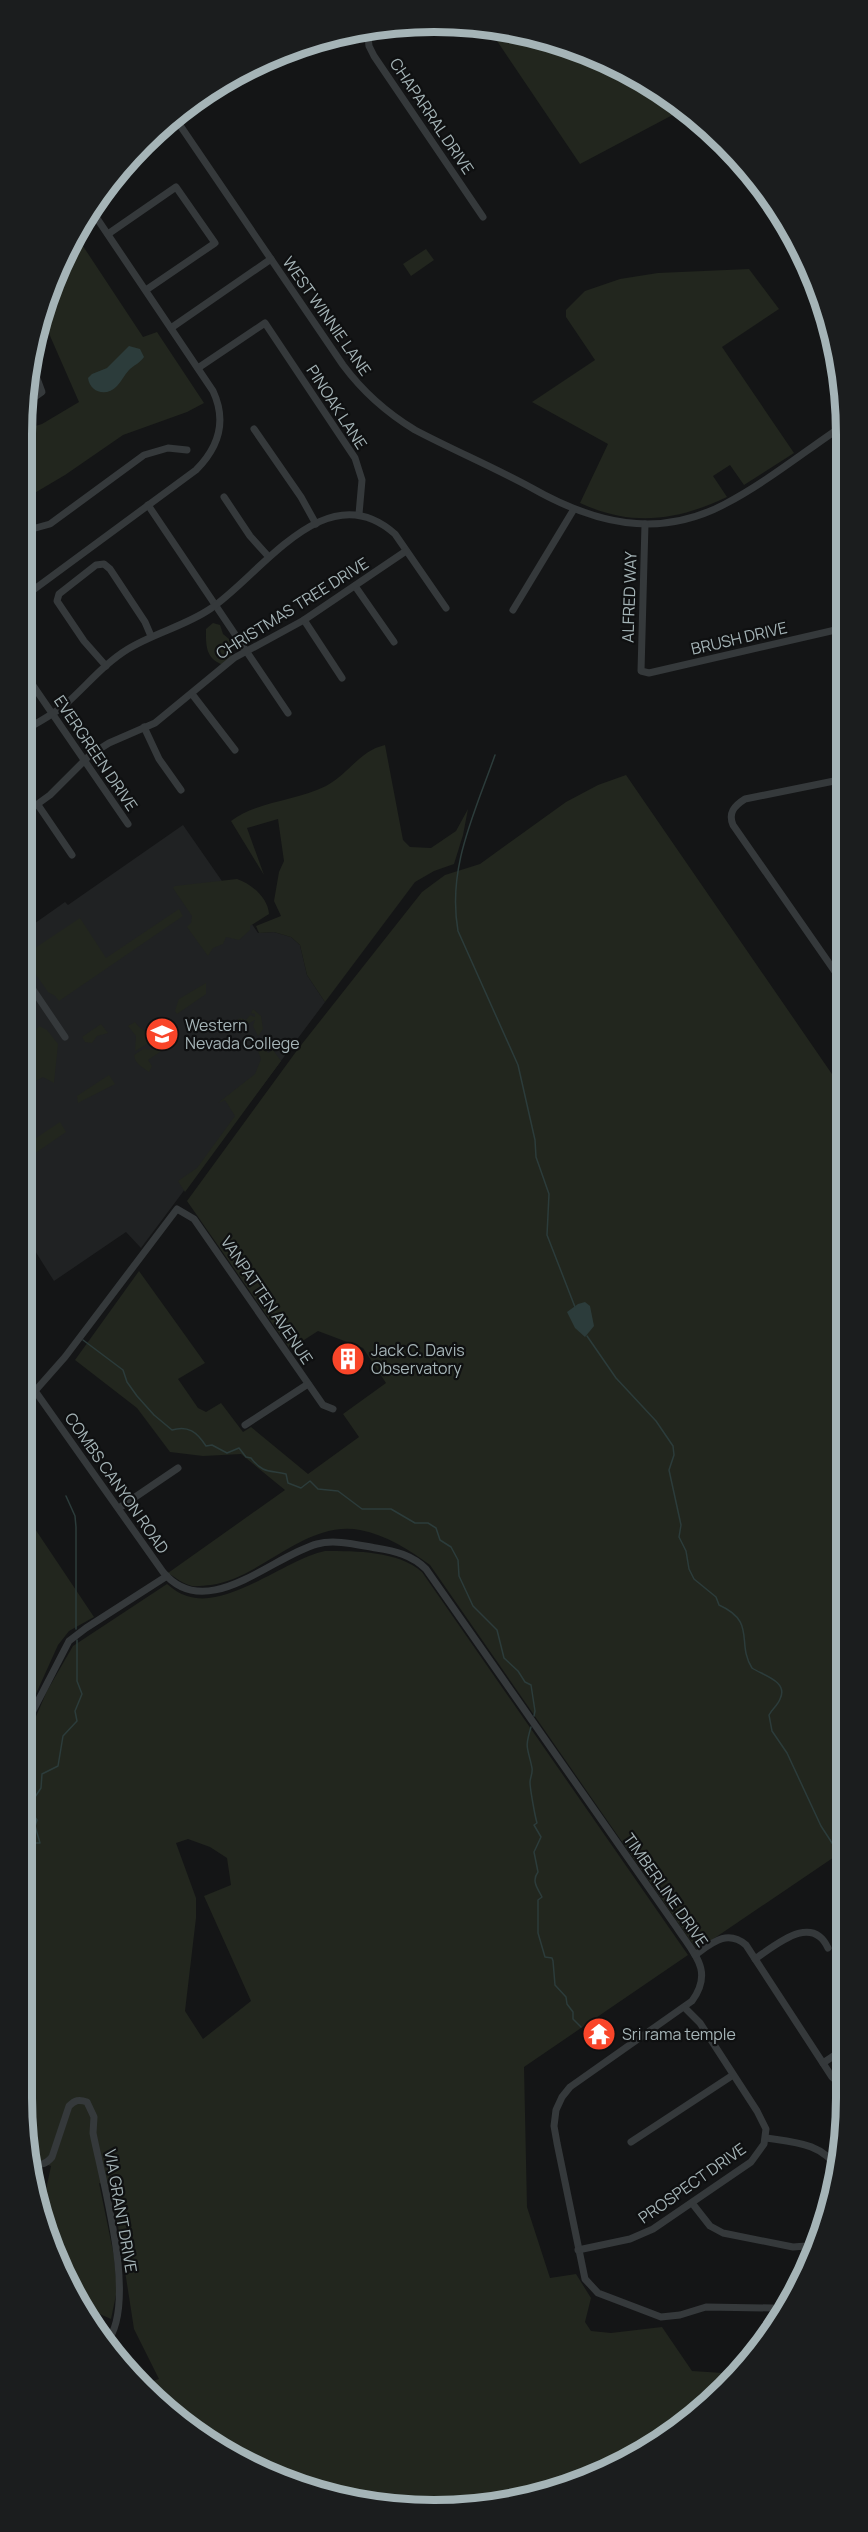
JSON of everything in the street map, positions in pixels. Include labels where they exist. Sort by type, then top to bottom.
[{"type":"street","name":"CHAPARRAL DRIVE","points":[[368,37],[374,56],[483,217]]},
{"type":"street","name":"WEST WINNIE LANE","points":[[178,124],[343,365],[375,401],[395,417],[423,434],[574,509],[614,522],[645,524],[685,519],[726,504],[836,431]]},
{"type":"street","points":[[108,234],[176,187],[215,243],[146,290]]},
{"type":"street","points":[[32,591],[196,470],[209,457],[219,437],[220,417],[217,400],[95,216]]},
{"type":"street","points":[[171,328],[271,259]]},
{"type":"street","name":"PINOAK LANE","points":[[198,368],[265,323],[355,459],[362,480],[359,514]]},
{"type":"street","points":[[33,397],[42,393],[36,375]]},
{"type":"street","points":[[254,429],[301,497],[316,524]]},
{"type":"street","points":[[32,529],[50,524],[144,455],[168,448],[187,450]]},
{"type":"street","points":[[224,497],[250,536],[268,556]]},
{"type":"street","points":[[148,505],[288,713]]},
{"type":"street","points":[[513,610],[574,509]]},
{"type":"street","points":[[32,726],[52,714],[127,650],[216,605],[268,556],[316,524],[335,516],[359,514],[386,526],[395,534],[446,608]]},
{"type":"street","name":"ALFRED WAY","points":[[641,671],[645,524]]},
{"type":"street","name":"CHRISTMAS TREE DRIVE","points":[[32,809],[50,795],[83,760],[108,743],[144,728],[172,711],[234,658],[304,620],[406,551]]},
{"type":"street","points":[[106,666],[84,641],[57,601],[59,594],[96,565],[104,564],[110,569],[145,622],[151,636]]},
{"type":"street","points":[[355,586],[394,642]]},
{"type":"street","points":[[304,620],[342,678]]},
{"type":"street","name":"BRUSH DRIVE","points":[[641,671],[649,673],[836,630]]},
{"type":"street","name":"EVERGREEN DRIVE","points":[[32,684],[128,824]]},
{"type":"street","points":[[192,694],[235,750]]},
{"type":"street","points":[[144,728],[159,759],[181,790]]},
{"type":"street","points":[[836,781],[745,799],[731,812],[733,825],[836,975]]},
{"type":"street","points":[[38,805],[72,855]]},
{"type":"street","points":[[32,988],[65,1037]]},
{"type":"street","name":"VANPATTEN AVENUE","points":[[35,1390],[65,1358],[177,1209],[194,1220],[323,1405],[333,1409]]},
{"type":"street","points":[[245,1425],[308,1384]]},
{"type":"street","name":"COMBS CANYON ROAD","points":[[32,1386],[167,1576],[69,1641],[32,1713]]},
{"type":"street","points":[[119,1508],[178,1468]]},
{"type":"street","name":"TIMBERLINE DRIVE","points":[[167,1576],[182,1588],[191,1591],[211,1590],[248,1580],[301,1550],[325,1542],[383,1549],[409,1556],[418,1561],[433,1578],[695,1955],[702,1969],[702,1984],[699,1992],[685,2008],[578,2079],[562,2097],[556,2110],[554,2126],[585,2279],[592,2289],[609,2299],[650,2314],[668,2317],[706,2307],[777,2309]]},
{"type":"street","points":[[755,1959],[792,1935],[804,1931],[819,1936],[828,1948]]},
{"type":"street","points":[[695,1955],[712,1943],[729,1937],[738,1938],[746,1945],[836,2081]]},
{"type":"street","name":"PROSPECT DRIVE","points":[[578,2250],[644,2234],[751,2162],[759,2153],[766,2138],[766,2130],[757,2111],[700,2023],[685,2008]]},
{"type":"street","points":[[823,2063],[836,2054]]},
{"type":"street","points":[[631,2142],[733,2075]]},
{"type":"street","name":"VIA GRANT DRIVE","points":[[37,2164],[43,2165],[52,2157],[69,2106],[74,2101],[87,2102],[94,2117],[93,2133],[119,2262],[119,2315],[110,2337]]},
{"type":"street","points":[[766,2138],[820,2150],[831,2162]]},
{"type":"street","points":[[692,2203],[710,2226],[723,2233],[793,2247],[809,2245]]},
{"type":"shaded area","points":[[494,36],[538,45],[588,62],[635,85],[676,113],[580,164]]},
{"type":"shaded area","points":[[80,242],[143,337],[157,332],[204,403],[187,412],[123,435],[32,494],[32,427],[42,424],[79,402],[46,327],[62,280]]},
{"type":"shaded area","points":[[426,249],[434,260],[411,276],[403,264]]},
{"type":"shaded area","points":[[749,269],[779,309],[722,347],[794,453],[744,485],[730,465],[713,476],[727,497],[672,516],[636,518],[618,516],[580,503],[608,444],[532,402],[595,360],[566,317],[566,310],[585,291],[620,279],[658,273]]},
{"type":"shaded area","points":[[129,346],[140,349],[144,357],[141,361],[129,370],[119,384],[109,392],[95,390],[88,378],[107,368]]},
{"type":"shaded area","points":[[213,623],[220,625],[223,634],[229,639],[232,657],[223,665],[213,659],[208,650],[206,629]]},
{"type":"shaded area","points":[[385,745],[403,840],[410,847],[431,848],[456,831],[468,809],[463,835],[454,864],[434,871],[415,882],[325,1002],[307,975],[300,945],[291,937],[274,932],[259,933],[256,926],[281,916],[274,901],[279,872],[284,861],[278,819],[247,828],[264,875],[231,821],[253,809],[326,786],[368,752]]},
{"type":"shaded area","points":[[626,775],[836,1080],[836,1856],[697,1950],[430,1565],[379,1535],[360,1530],[340,1529],[321,1533],[302,1541],[230,1580],[197,1586],[183,1582],[168,1573],[285,1490],[241,1454],[203,1456],[170,1452],[137,1408],[75,1360],[139,1271],[205,1363],[178,1379],[198,1408],[206,1412],[221,1403],[243,1432],[251,1427],[308,1474],[359,1437],[343,1414],[386,1383],[363,1348],[318,1331],[290,1349],[187,1201],[298,1049],[422,892],[445,875],[480,864],[566,802],[598,785]]},
{"type":"shaded area","name":"Western Nevada College","points":[[183,825],[258,933],[274,932],[291,937],[300,945],[307,975],[325,1002],[141,1248],[126,1232],[54,1281],[32,1246],[32,925],[65,902],[68,905]]},
{"type":"shaded area","points":[[237,879],[258,892],[266,902],[269,914],[250,926],[250,930],[239,940],[226,937],[223,944],[213,948],[208,956],[187,927],[191,923],[192,916],[173,888]]},
{"type":"shaded area","points":[[179,909],[183,916],[59,1001],[48,992],[32,969],[32,950],[80,918],[106,958]]},
{"type":"shaded area","points":[[206,983],[206,994],[177,1014],[175,1011],[179,999]]},
{"type":"shaded area","points":[[253,1009],[261,1016],[263,1029],[258,1036],[253,1026],[255,1020],[247,1024],[234,1022],[240,1018],[246,1020],[250,1015],[255,1017],[255,1014],[251,1013]]},
{"type":"shaded area","points":[[135,1022],[154,1040],[135,1051],[136,1036],[128,1026]]},
{"type":"shaded area","points":[[101,1024],[108,1033],[97,1036],[92,1043],[85,1042],[82,1037]]},
{"type":"shaded area","points":[[39,1026],[47,1030],[58,1044],[54,1083],[43,1077],[32,1083],[32,1035]]},
{"type":"shaded area","points":[[261,1041],[268,1053],[273,1050],[281,1061],[185,1192],[178,1181],[197,1168],[235,1116],[225,1100],[218,1103],[255,1074],[261,1059],[256,1045]]},
{"type":"shaded area","points":[[143,1049],[163,1050],[148,1060],[152,1066],[149,1072],[139,1065],[134,1055]]},
{"type":"shaded area","points":[[109,1075],[115,1084],[78,1103],[77,1096]]},
{"type":"shaded area","points":[[60,1122],[66,1132],[32,1155],[32,1141]]},
{"type":"shaded area","points":[[585,1302],[590,1306],[594,1326],[585,1337],[575,1328],[567,1312]]},
{"type":"shaded area","points":[[32,1524],[94,1617],[69,1631],[58,1645],[32,1703]]},
{"type":"shaded area","points":[[325,1551],[350,1551],[389,1556],[412,1565],[422,1572],[688,1955],[524,2067],[527,2207],[550,2278],[576,2274],[591,2298],[585,2322],[591,2331],[611,2333],[662,2327],[692,2371],[728,2373],[679,2417],[635,2447],[588,2470],[538,2487],[513,2493],[460,2500],[408,2500],[381,2497],[355,2493],[305,2479],[280,2470],[233,2447],[189,2417],[148,2382],[159,2379],[134,2329],[112,2187],[99,2183],[114,2256],[117,2290],[111,2319],[92,2311],[85,2299],[62,2252],[45,2202],[51,2166],[37,2161],[32,2124],[32,1726],[47,1691],[73,1646],[167,1584],[187,1596],[203,1598],[220,1596],[257,1582],[293,1563]],"holes":[[[188,1839],[210,1847],[227,1858],[231,1885],[204,1896],[251,2001],[203,2039],[185,2011],[196,1918],[196,1898],[176,1843]]]},
{"type":"waterway","points":[[495,755],[471,820],[459,863],[456,885],[458,931],[518,1065],[535,1140],[536,1157],[549,1194],[547,1235],[575,1307]]},
{"type":"waterway","points":[[587,1336],[616,1378],[656,1421],[673,1446],[674,1455],[669,1470],[681,1525],[679,1537],[686,1551],[689,1569],[694,1579],[716,1597],[719,1605],[738,1618],[744,1634],[745,1650],[752,1668],[773,1679],[781,1688],[779,1701],[769,1715],[772,1731],[787,1753],[821,1826],[836,1849]]},
{"type":"waterway","points":[[83,1340],[123,1370],[127,1382],[137,1396],[172,1430],[183,1428],[192,1431],[206,1446],[212,1445],[227,1453],[239,1448],[259,1467],[286,1474],[288,1483],[301,1488],[310,1481],[318,1489],[338,1491],[362,1509],[391,1509],[415,1523],[428,1523],[436,1528],[440,1540],[451,1547],[458,1560],[459,1576],[473,1606],[497,1630],[504,1658],[518,1671],[525,1682],[531,1685],[534,1716]]},
{"type":"waterway","points":[[66,1496],[75,1516],[76,1527],[76,1629]]},
{"type":"waterway","points":[[32,1808],[35,1797],[41,1788],[42,1774],[58,1766],[63,1736],[77,1721],[75,1711],[82,1694],[77,1681],[77,1640]]},
{"type":"waterway","points":[[531,1727],[527,1745],[532,1770],[530,1785],[537,1823],[534,1825],[541,1837],[534,1852],[538,1872],[535,1882],[542,1897],[538,1900],[538,1933],[545,1957],[552,1958],[553,1961],[555,1985],[566,1997],[567,2004],[573,2012],[573,2019],[581,2027]]},
{"type":"waterway","points":[[32,1813],[37,1820],[35,1826],[40,1843],[35,1843],[32,1872]]},
{"type":"place","name":"Western Nevada College","points":[[162,1034]]},
{"type":"place","name":"Jack C. Davis Observatory","points":[[348,1359]]},
{"type":"place","name":"Sri rama temple","points":[[599,2034]]}]
